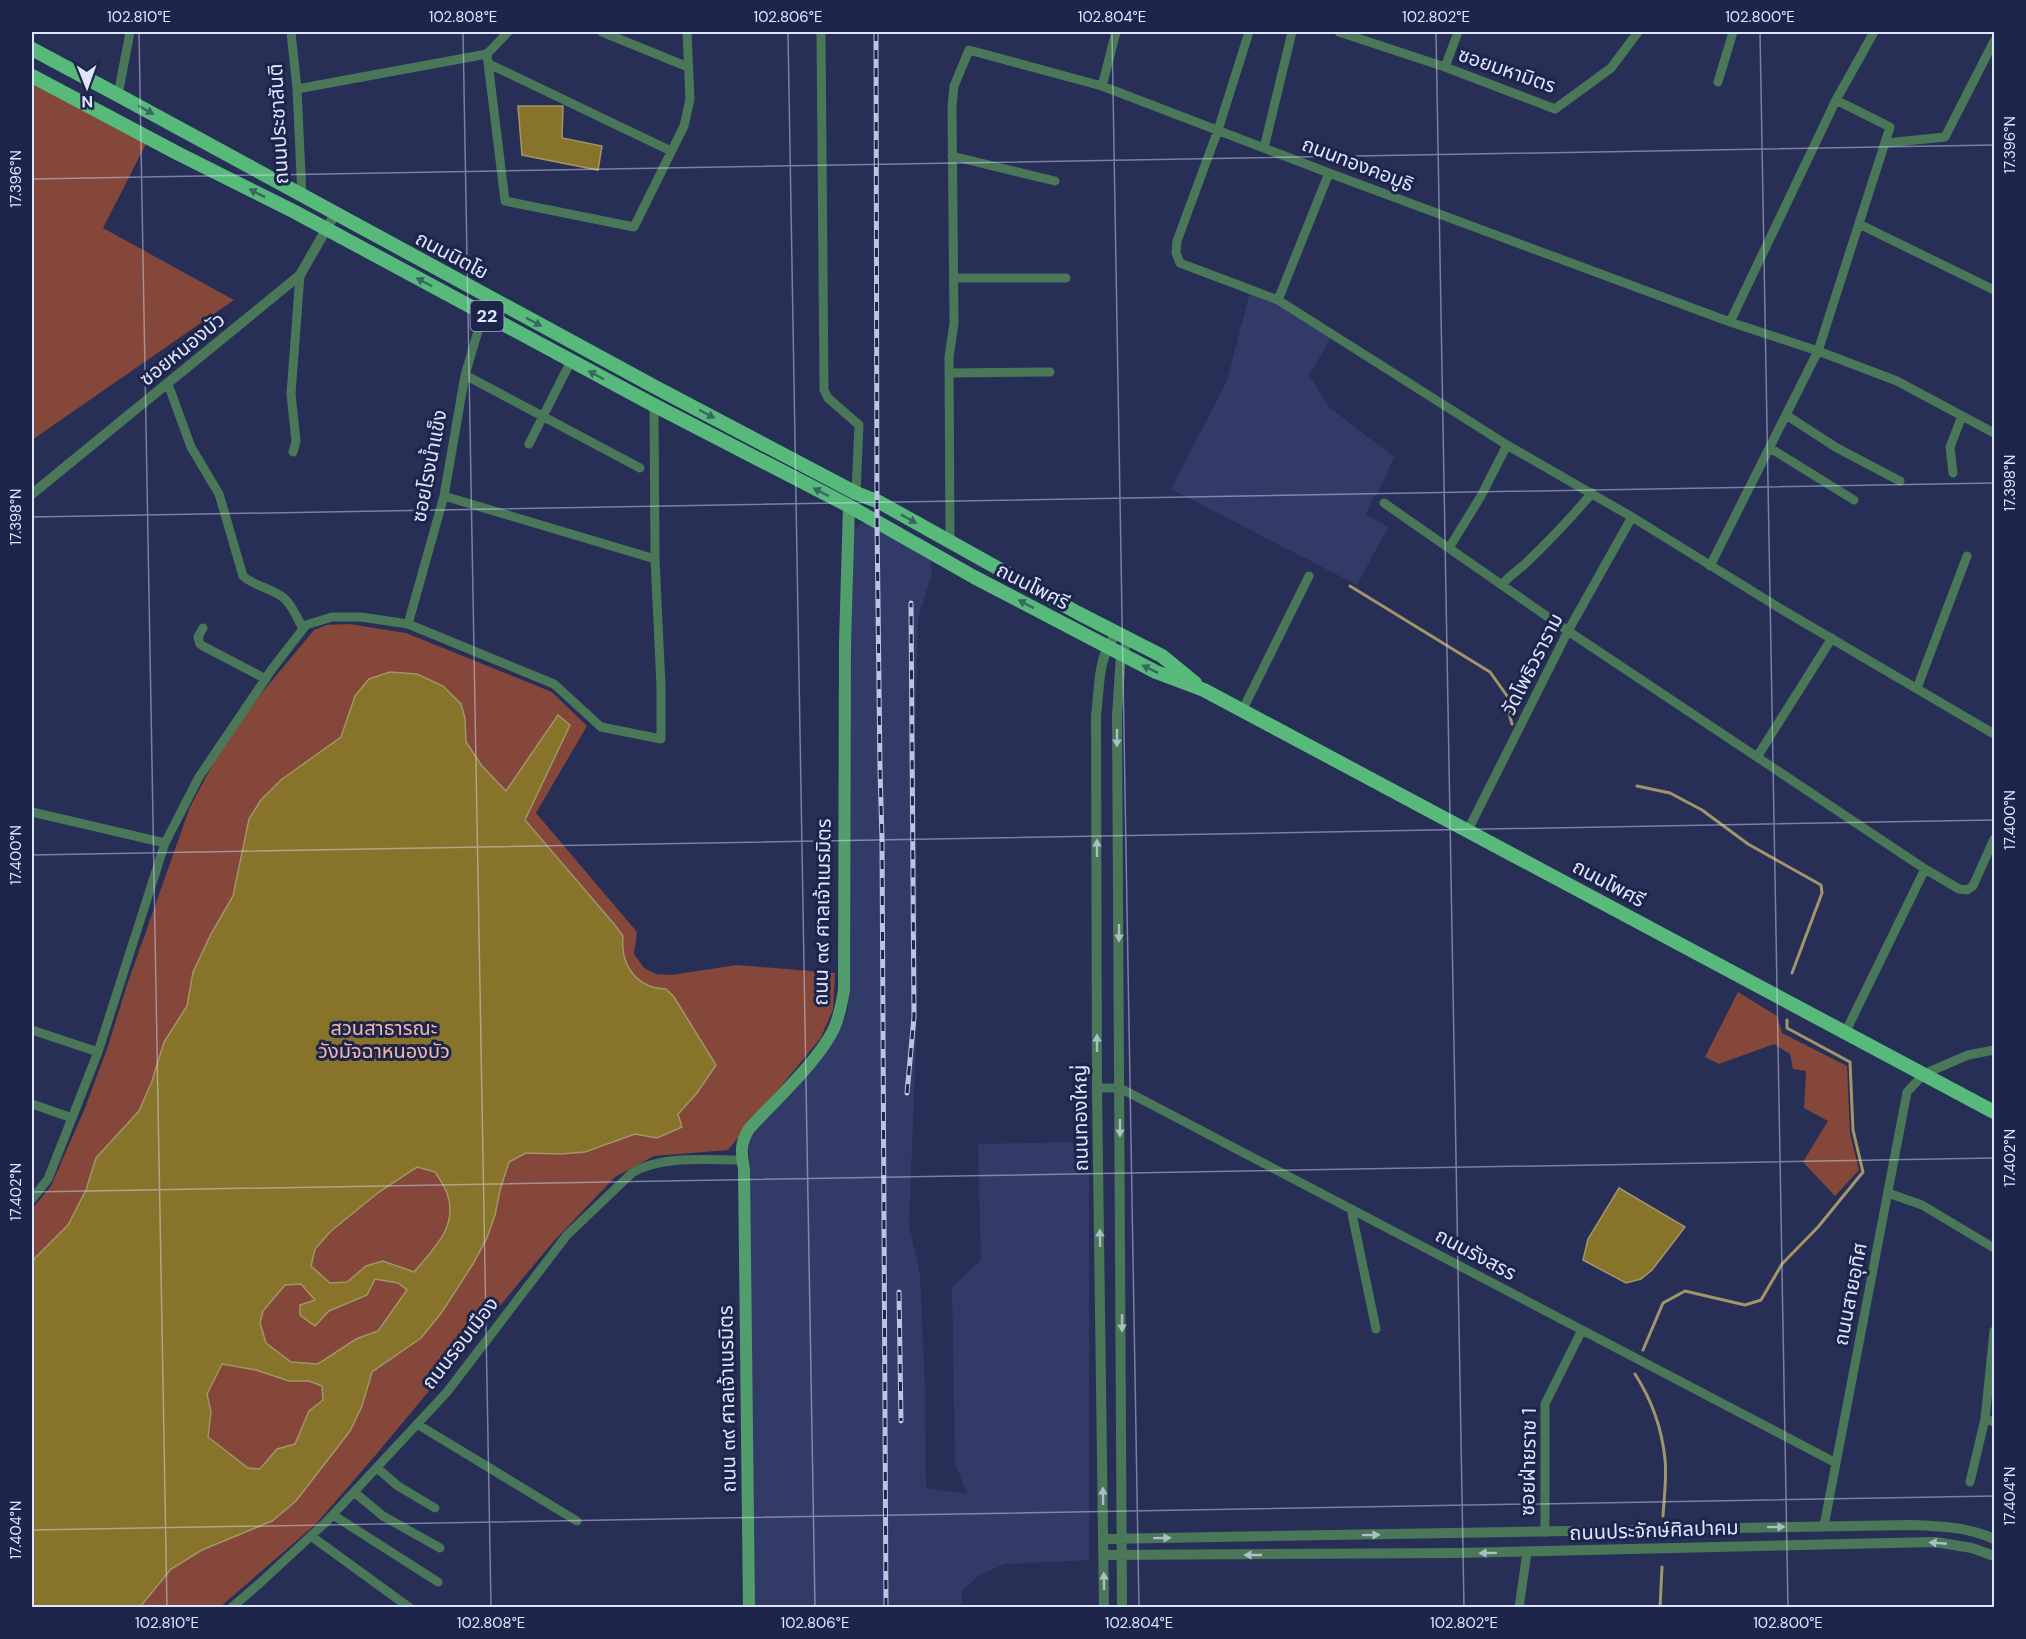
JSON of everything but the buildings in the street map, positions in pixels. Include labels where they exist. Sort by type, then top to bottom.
[{"type":"main road","name":"ถนนนิตโย","points":[[32,49],[655,387],[856,493]]},
{"type":"main road","points":[[46,83],[57,63]]},
{"type":"main road","name":"ถนนนิตโย","points":[[32,76],[295,212],[571,362],[849,506]]},
{"type":"main road","name":"ถนนประชาสันติ","points":[[295,212],[302,196]]},
{"type":"main road","points":[[849,506],[856,493]]},
{"type":"main road","name":"ถนนโพศรี","points":[[856,493],[879,502],[1078,613],[1162,656],[1204,690]]},
{"type":"main road","name":"ถนนโพศรี","points":[[849,506],[984,582],[1156,672],[1204,690],[1995,1112]]},
{"type":"main road","name":"ถนน ๓๙ ศาลเจ้าเนรมิตร","points":[[749,1608],[744,1169],[740,1151],[743,1138],[749,1129],[818,1053],[834,1028],[842,1004],[844,990],[845,643],[849,506]]},
{"type":"main road","points":[[1078,613],[1103,621],[1155,648],[1162,656]]},
{"type":"street","points":[[118,95],[130,32]]},
{"type":"street","name":"ถนนประชาสันติ","points":[[291,32],[297,89],[302,196]]},
{"type":"street","points":[[297,89],[487,54],[508,32]]},
{"type":"street","points":[[602,32],[688,67]]},
{"type":"street","points":[[487,54],[505,201],[634,227],[684,126],[690,99],[687,32]]},
{"type":"street","points":[[821,32],[824,390],[828,399],[859,425],[856,493]]},
{"type":"street","points":[[1102,86],[1116,32]]},
{"type":"street","points":[[1249,32],[1218,130],[1177,241],[1176,253],[1180,262],[1278,300],[1507,445],[1592,493],[1710,566],[1995,734]]},
{"type":"street","points":[[1264,148],[1292,32]]},
{"type":"street","name":"ซอยมหามิตร","points":[[1339,32],[1445,67],[1555,109],[1611,68],[1638,32]]},
{"type":"street","points":[[1445,67],[1458,32]]},
{"type":"street","points":[[1718,82],[1733,32]]},
{"type":"street","points":[[1730,322],[1836,100],[1874,32]]},
{"type":"street","points":[[1886,143],[1945,137],[1995,41]]},
{"type":"street","name":"ถนนทองคอมูธิ","points":[[952,156],[954,86],[969,50],[1102,86],[1730,322],[1818,351],[1897,381],[1995,433]]},
{"type":"street","points":[[489,64],[671,151]]},
{"type":"street","points":[[1710,566],[1818,351],[1886,143],[1890,127],[1836,100]]},
{"type":"street","points":[[950,542],[950,357],[954,324],[952,156],[1055,181]]},
{"type":"street","points":[[1278,300],[1329,173]]},
{"type":"street","name":"ซอยหนองบัว","points":[[32,494],[300,275],[335,214]]},
{"type":"street","points":[[1859,224],[1995,290]]},
{"type":"street","points":[[293,452],[296,441],[291,394],[300,275]]},
{"type":"street","points":[[954,278],[1066,278]]},
{"type":"street","name":"ซอยโรงน้ำแข็ง","points":[[408,624],[444,496],[465,375],[483,314]]},
{"type":"street","points":[[529,444],[571,362]]},
{"type":"street","points":[[950,373],[1050,372]]},
{"type":"street","points":[[465,375],[640,468]]},
{"type":"street","points":[[168,384],[191,447],[219,494],[243,576],[251,583],[276,593],[286,600],[303,629]]},
{"type":"street","points":[[32,1199],[48,1179],[98,1052],[165,843],[199,777],[266,679],[306,626],[332,617],[361,617],[408,624],[554,684],[601,728],[661,739],[651,404]]},
{"type":"street","points":[[1786,415],[1837,448],[1900,481]]},
{"type":"street","points":[[1953,473],[1950,447],[1962,416]]},
{"type":"street","points":[[1449,548],[1481,496],[1507,445]]},
{"type":"street","points":[[1770,448],[1854,500]]},
{"type":"street","points":[[1502,585],[1510,575],[1548,542],[1592,493]]},
{"type":"street","points":[[444,496],[655,559]]},
{"type":"street","points":[[1384,503],[1568,631],[1925,869],[1959,889],[1967,890],[1973,886],[1995,839]]},
{"type":"street","name":"วัดโพธิวราราม","points":[[1468,830],[1568,631],[1632,517]]},
{"type":"street","points":[[1917,688],[1966,556]]},
{"type":"street","points":[[1242,711],[1309,576]]},
{"type":"street","points":[[203,628],[198,637],[200,644],[266,679]]},
{"type":"street","name":"ถนนทองใหญ่","points":[[1104,1608],[1097,1088],[1096,715],[1102,658],[1107,646],[1123,636]]},
{"type":"street","name":"ถนนทองใหญ่","points":[[1122,1608],[1117,716],[1123,636]]},
{"type":"street","points":[[1756,757],[1832,638]]},
{"type":"street","points":[[1096,715],[1117,716]]},
{"type":"street","points":[[32,812],[165,843]]},
{"type":"street","points":[[1845,1033],[1925,869]]},
{"type":"street","points":[[32,1030],[98,1052]]},
{"type":"street","points":[[1924,1074],[1968,1055],[1995,1050]]},
{"type":"street","name":"ถนนสายอุทิศ","points":[[1824,1526],[1907,1092],[1924,1074]]},
{"type":"street","name":"ถนนรังสรร","points":[[1097,1088],[1120,1088],[1836,1463]]},
{"type":"street","points":[[32,1104],[72,1118]]},
{"type":"street","name":"ถนนรอบเมือง","points":[[231,1608],[333,1515],[377,1468],[447,1392],[567,1234],[632,1173],[658,1163],[742,1160]]},
{"type":"street","points":[[1888,1193],[1922,1205],[1995,1248]]},
{"type":"street","points":[[1351,1209],[1376,1329]]},
{"type":"street","name":"ซอยฝ่ายราช 1","points":[[1545,1532],[1545,1404],[1582,1330]]},
{"type":"street","points":[[1970,1482],[1990,1421],[1995,1331]]},
{"type":"street","points":[[417,1424],[577,1521]]},
{"type":"street","points":[[377,1468],[398,1486],[435,1508]]},
{"type":"street","points":[[354,1492],[383,1516],[440,1548]]},
{"type":"street","points":[[333,1515],[438,1582]]},
{"type":"street","name":"ถนนประจักษ์ศิลปาคม","points":[[1104,1539],[1911,1525],[1951,1527],[1980,1532],[1995,1539]]},
{"type":"street","points":[[1820,1543],[1824,1526]]},
{"type":"street","points":[[1686,1529],[1686,1548]]},
{"type":"street","points":[[1519,1608],[1527,1552],[1526,1532]]},
{"type":"street","points":[[1346,1554],[1347,1535]]},
{"type":"street","points":[[311,1536],[410,1608]]},
{"type":"street","points":[[1312,1555],[1313,1536]]},
{"type":"street","name":"ถนนประจักษ์ศิลปาคม","points":[[1104,1555],[1527,1552],[1820,1543],[1935,1542],[1972,1548],[1995,1556]]},
{"type":"shaded area","points":[[518,106],[563,106],[562,138],[602,146],[598,170],[522,155]]},
{"type":"shaded area","points":[[1250,292],[1276,303],[1331,338],[1309,375],[1329,407],[1394,457],[1366,514],[1388,527],[1357,585],[1171,489],[1227,381]]},
{"type":"shaded area","points":[[869,522],[930,558],[932,573],[918,618],[915,736],[918,991],[909,1225],[920,1275],[925,1388],[926,1488],[967,1494],[955,1463],[952,1287],[981,1260],[978,1144],[1089,1142],[1089,1560],[1005,1564],[981,1574],[962,1590],[962,1607],[753,1607],[749,1140],[841,1028],[848,1010],[849,638],[853,530],[862,523]]},
{"type":"shaded area","name":"สวนสาธารณะ วังมัจฉาหนองบัว","points":[[390,672],[417,674],[443,686],[461,704],[465,718],[466,742],[482,766],[506,791],[558,715],[570,725],[525,820],[623,936],[624,956],[632,973],[646,984],[666,989],[674,997],[716,1065],[697,1093],[678,1114],[682,1127],[657,1138],[635,1134],[585,1152],[526,1153],[509,1162],[487,1238],[442,1312],[421,1338],[372,1372],[362,1406],[350,1431],[296,1501],[272,1521],[202,1550],[171,1569],[140,1607],[32,1607],[32,1261],[68,1225],[86,1190],[96,1158],[139,1111],[152,1081],[164,1042],[187,1006],[193,972],[233,896],[249,819],[261,800],[281,780],[341,737],[355,696],[369,679]],"holes":[[[417,1167],[437,1174],[447,1193],[450,1216],[442,1236],[414,1272],[383,1261],[366,1266],[347,1282],[330,1283],[311,1266],[315,1249],[331,1231],[379,1192]],[[375,1279],[398,1283],[407,1290],[378,1331],[356,1339],[318,1364],[291,1362],[266,1343],[260,1323],[263,1311],[285,1285],[301,1284],[315,1300],[300,1305],[300,1315],[315,1326],[329,1311],[367,1295]],[[222,1364],[256,1370],[289,1381],[309,1381],[322,1386],[323,1400],[309,1411],[295,1444],[277,1449],[260,1469],[248,1468],[208,1437],[211,1412],[207,1394]]]},
{"type":"shaded area","points":[[1619,1188],[1685,1227],[1652,1270],[1641,1279],[1626,1283],[1583,1260],[1588,1239]]},
{"type":"green space","points":[[32,83],[146,144],[103,228],[234,300],[32,440]]},
{"type":"green space","name":"สวนสาธารณะ วังมัจฉาหนองบัว","points":[[349,624],[406,633],[552,692],[587,726],[536,813],[637,932],[634,954],[644,968],[656,974],[671,975],[737,965],[835,973],[833,1010],[820,1039],[728,1150],[654,1156],[615,1177],[553,1242],[316,1524],[220,1607],[32,1608],[32,1209],[51,1186],[85,1108],[190,807],[220,751],[260,695],[314,630],[327,625]]},
{"type":"green space","points":[[1738,992],[1777,1016],[1782,1033],[1847,1066],[1850,1133],[1859,1170],[1835,1196],[1803,1162],[1828,1121],[1804,1108],[1806,1071],[1793,1069],[1790,1054],[1774,1044],[1719,1064],[1705,1057]]},
{"type":"waterway","points":[[1350,586],[1490,672],[1510,700],[1512,724]]},
{"type":"waterway","points":[[1637,786],[1670,793],[1702,810],[1748,844],[1821,885],[1822,893],[1792,973]]},
{"type":"waterway","points":[[1643,1350],[1663,1303],[1685,1291],[1745,1305],[1761,1300],[1782,1264],[1818,1227],[1863,1172],[1853,1130],[1850,1062],[1787,1028],[1787,1020]]},
{"type":"waterway","points":[[1635,1374],[1655,1415],[1664,1448],[1666,1473],[1663,1516]]},
{"type":"waterway","points":[[1660,1608],[1662,1567]]},
{"type":"railway","points":[[876,32],[877,522],[882,839],[886,1608]]},
{"type":"railway","points":[[907,1093],[914,1017],[911,603]]},
{"type":"railway","points":[[899,1292],[901,1421]]}]
